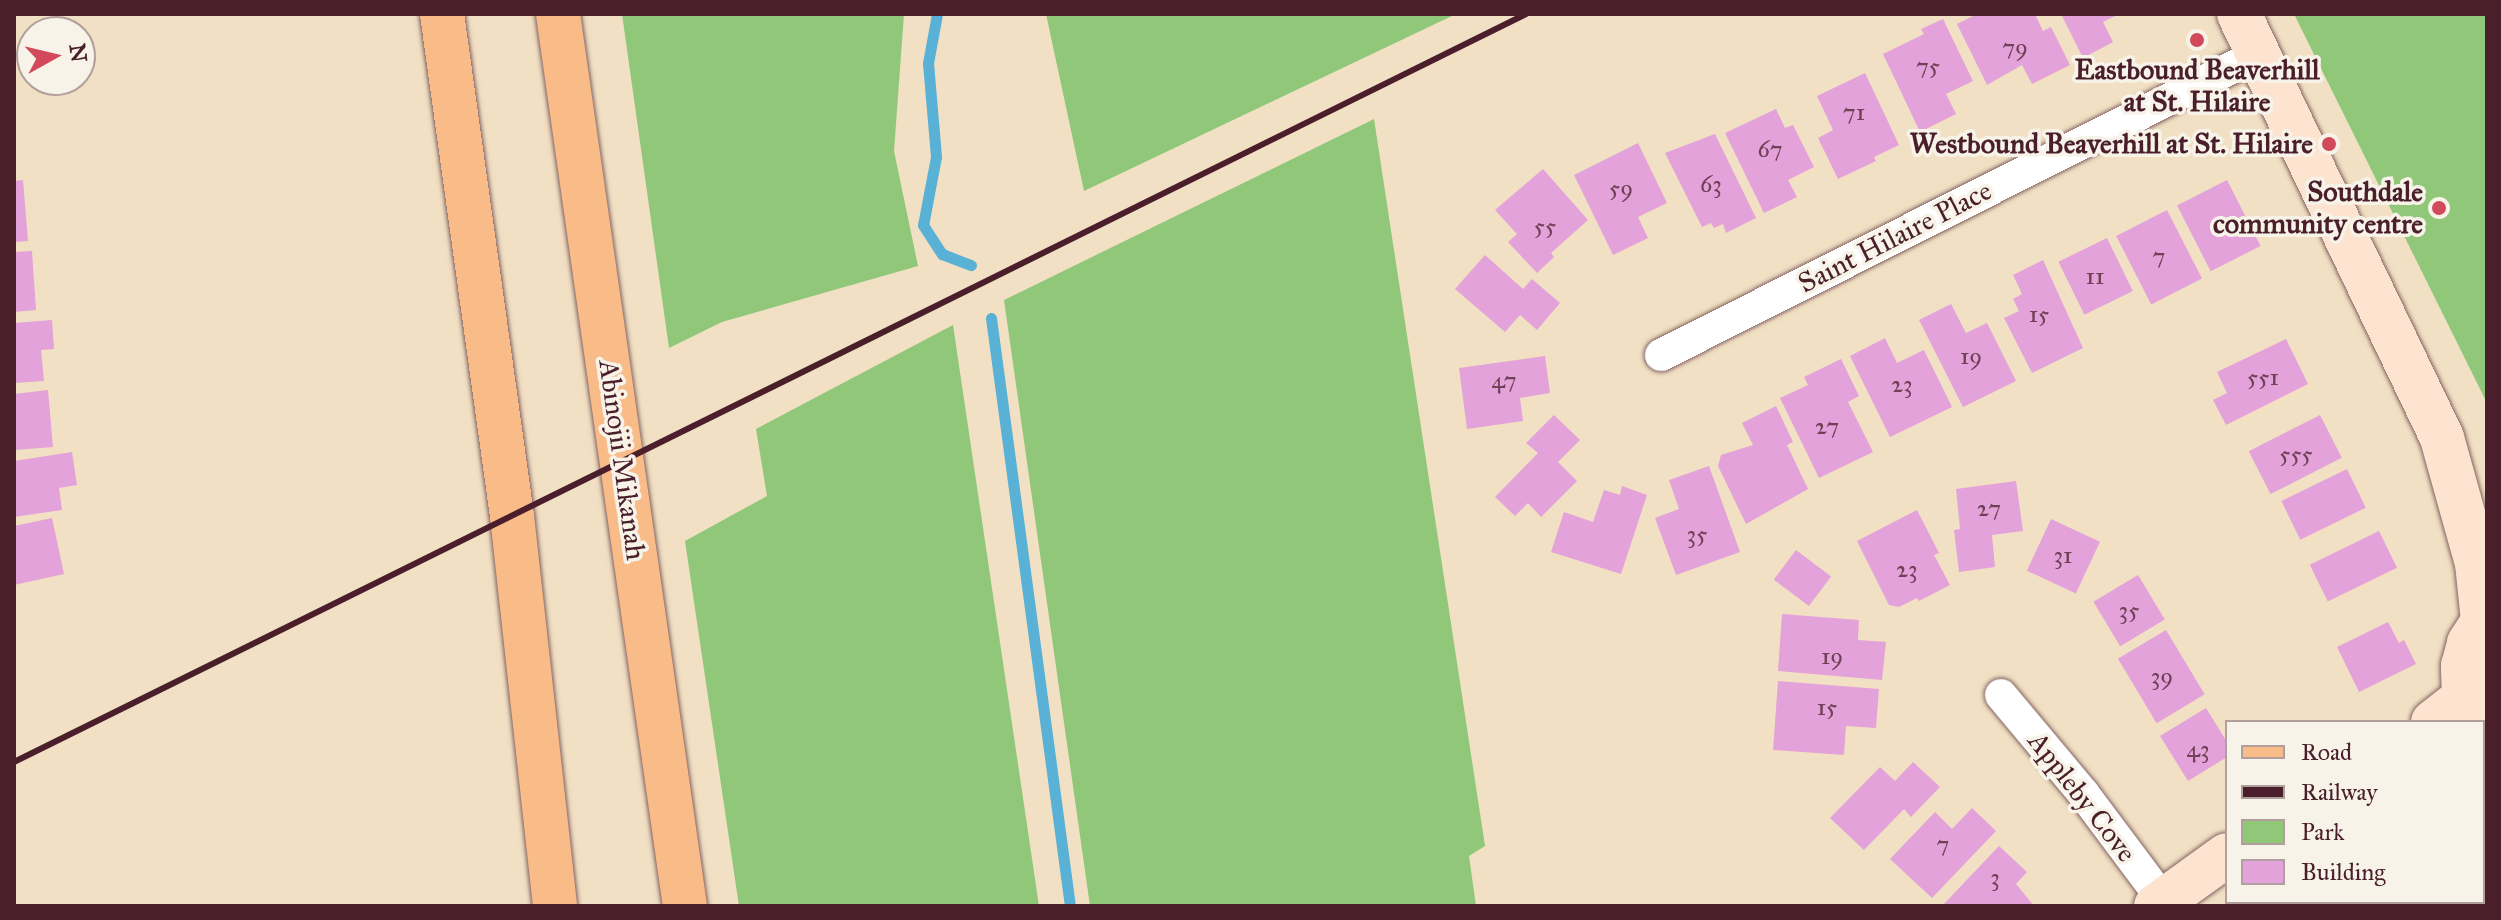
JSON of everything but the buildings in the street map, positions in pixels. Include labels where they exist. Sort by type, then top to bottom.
[{"type":"main road","points":[[442,14],[512,516],[555,906]]},
{"type":"main road","name":"Abinojii Mikanah","points":[[558,14],[685,906]]},
{"type":"street","points":[[2239,14],[2442,438],[2477,563],[2485,618],[2469,643],[2463,666],[2464,720]]},
{"type":"street","name":"Saint Hilaire Place","points":[[1661,355],[2257,55]]},
{"type":"street","points":[[2442,438],[2487,488]]},
{"type":"street","name":"Appleby Cove","points":[[2001,695],[2083,793],[2160,903]]},
{"type":"street","points":[[2160,903],[2225,856]]},
{"type":"green space","points":[[622,14],[904,14],[894,151],[918,266],[722,322],[669,348]]},
{"type":"green space","points":[[1046,14],[1456,14],[1084,191]]},
{"type":"green space","name":"Southdale community centre","points":[[2294,14],[2487,14],[2487,403]]},
{"type":"green space","points":[[1374,119],[1485,846],[1469,856],[1476,906],[1090,906],[1004,300]]},
{"type":"green space","points":[[953,325],[1039,906],[739,906],[685,541],[767,496],[756,429]]},
{"type":"waterway","points":[[937,14],[928,63],[936,157],[923,225],[942,254],[971,265]]},
{"type":"waterway","points":[[991,318],[1070,906]]},
{"type":"railway","points":[[14,762],[1526,14]]},
{"type":"place","name":"Eastbound Beaverhill at St. Hilaire","points":[[2197,40]]},
{"type":"place","name":"Westbound Beaverhill at St. Hilaire","points":[[2329,144]]},
{"type":"place","name":"Southdale community centre","points":[[2439,208]]}]
